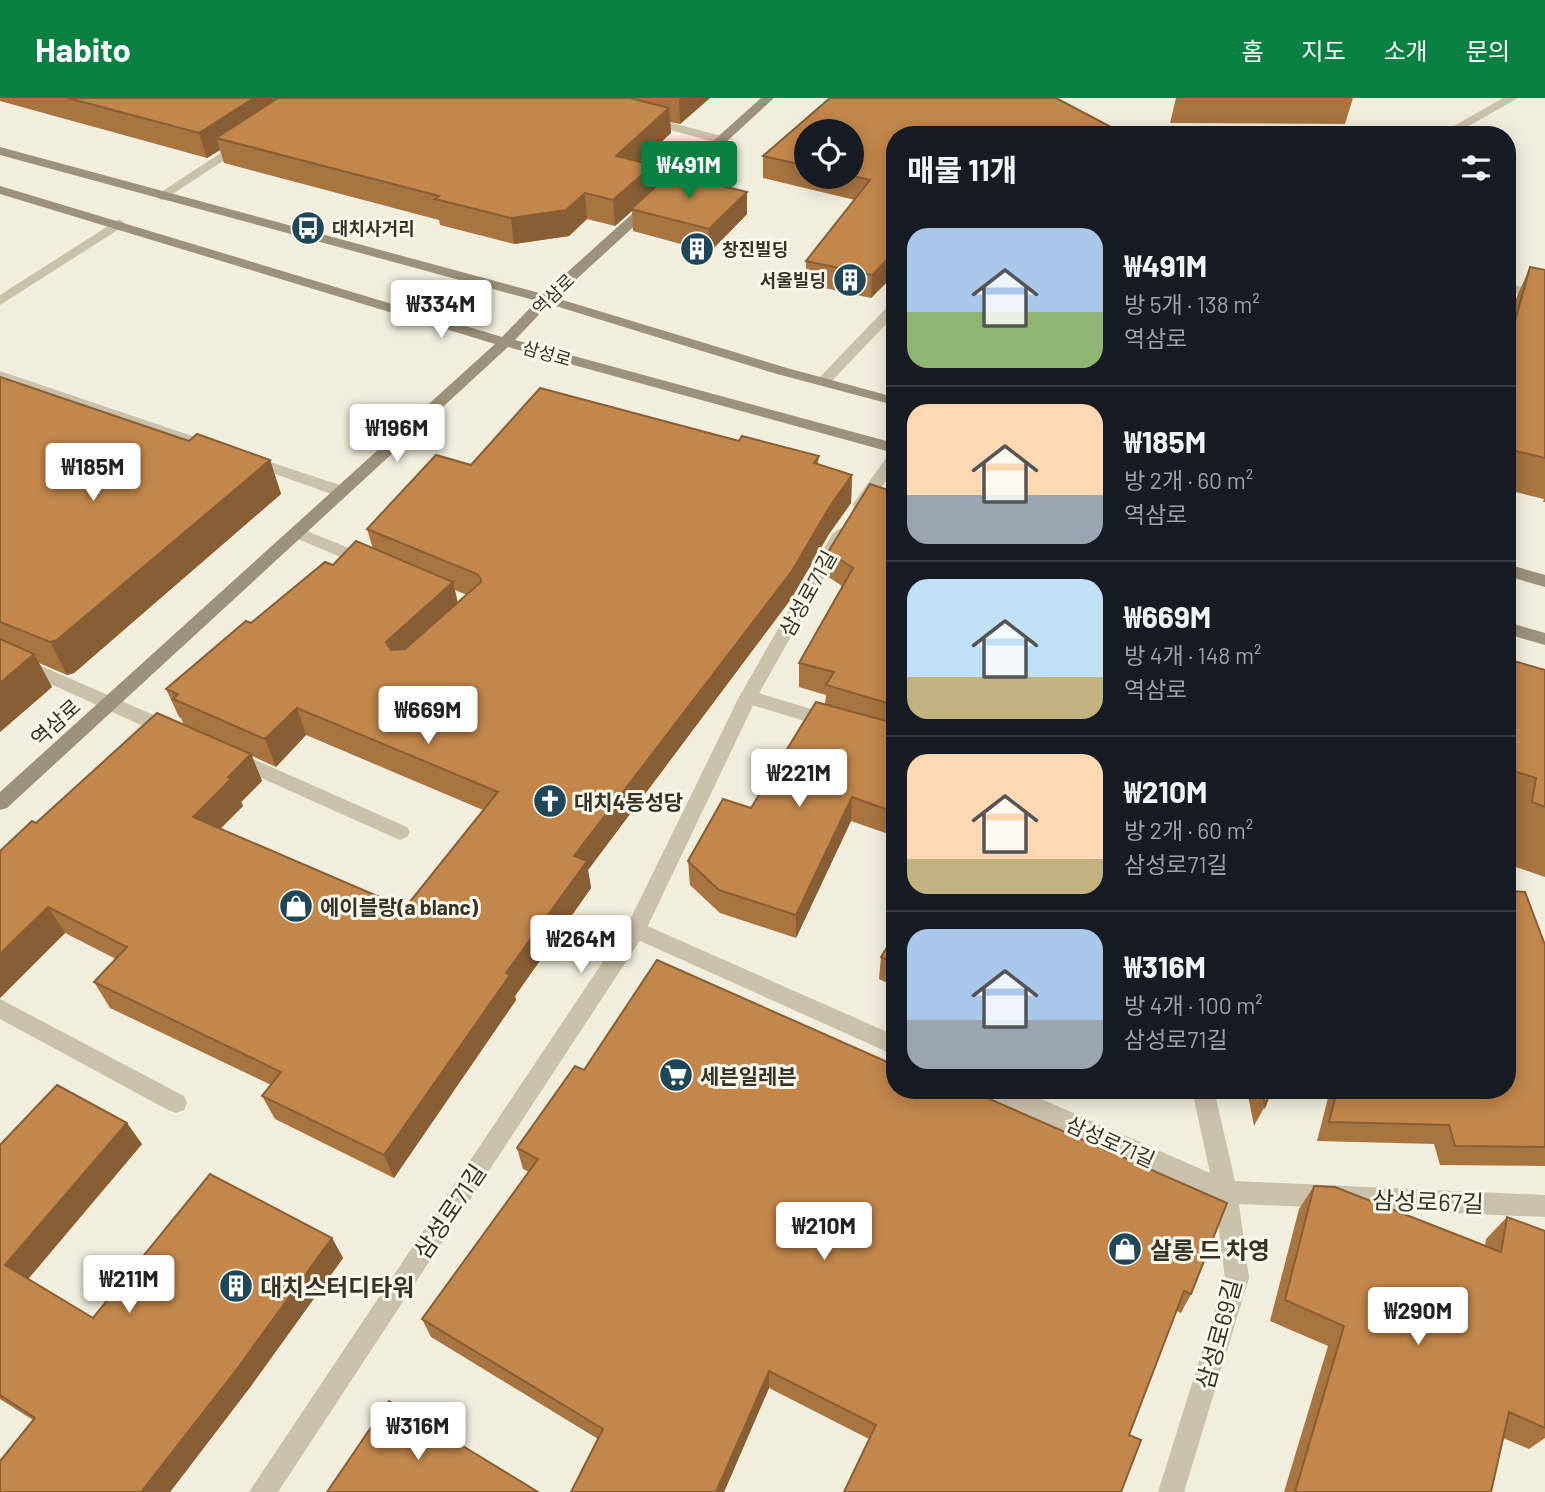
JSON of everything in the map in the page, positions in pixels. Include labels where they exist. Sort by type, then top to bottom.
[{"type":"main road","name":"역삼로","points":[[0,803],[768,98]]},
{"type":"main road","points":[[0,151],[546,299],[886,399]]},
{"type":"main road","name":"삼성로","points":[[0,190],[119,223],[505,342],[886,446]]},
{"type":"main road","points":[[1516,573],[1545,581]]},
{"type":"main road","points":[[1516,631],[1545,639]]},
{"type":"street","points":[[1461,126],[1512,98]]},
{"type":"street","points":[[633,117],[722,140]]},
{"type":"street","points":[[161,196],[251,137]]},
{"type":"street","points":[[0,301],[119,223]]},
{"type":"street","points":[[1516,289],[1545,297]]},
{"type":"street","points":[[823,382],[886,316]]},
{"type":"street","points":[[0,375],[340,491]]},
{"type":"street","name":"삼성로71길","points":[[262,1492],[636,930],[748,697],[839,535],[886,468]]},
{"type":"street","points":[[297,532],[386,570]]},
{"type":"street","name":"역삼로","points":[[0,654],[110,703]]},
{"type":"street","points":[[748,697],[851,728]]},
{"type":"street","points":[[110,703],[186,737]]},
{"type":"street","points":[[223,753],[400,832]]},
{"type":"street","points":[[636,930],[886,1041]]},
{"type":"street","points":[[0,1008],[176,1103]]},
{"type":"street","name":"삼성로71길","points":[[1016,1099],[1226,1192]]},
{"type":"street","name":"삼성로69길","points":[[1171,1492],[1237,1278],[1226,1192],[1205,1099]]},
{"type":"street","name":"삼성로67길","points":[[1226,1192],[1545,1206]]},
{"type":"building","points":[[68,98],[254,98],[199,133]]},
{"type":"building","points":[[278,98],[630,98],[669,108],[616,156],[653,165],[613,200],[585,193],[566,210],[511,218],[435,199],[439,196],[216,138]]},
{"type":"building","points":[[830,98],[1056,98],[1109,126],[886,126],[886,261],[872,275],[806,261],[870,180],[864,179],[864,119],[806,119]]},
{"type":"building","points":[[794,129],[794,163],[763,156]]},
{"type":"building","points":[[671,173],[747,192],[709,229],[631,209]]},
{"type":"building","points":[[1530,267],[1545,270],[1545,458],[1516,451],[1516,318]]},
{"type":"building","points":[[0,377],[189,441],[197,434],[270,460],[57,640],[50,642],[0,622]]},
{"type":"building","points":[[540,388],[739,441],[742,436],[819,456],[814,463],[852,475],[830,506],[792,571],[574,856],[587,861],[506,973],[510,975],[384,1155],[262,1096],[281,1072],[94,982],[127,947],[48,907],[0,954],[0,851],[32,821],[36,823],[157,713],[251,754],[228,777],[231,779],[193,817],[405,908],[498,792],[297,708],[265,739],[173,699],[178,694],[166,689],[246,621],[251,623],[325,562],[333,565],[356,541],[453,582],[386,642],[391,650],[405,649],[481,582],[481,579],[477,574],[367,529],[436,455],[471,465]]},
{"type":"building","points":[[870,484],[886,489],[886,703],[826,685],[834,672],[799,663],[853,568],[828,552]]},
{"type":"building","points":[[0,639],[34,654],[0,683]]},
{"type":"building","points":[[1516,662],[1545,670],[1545,807],[1532,802],[1536,778],[1516,772]]},
{"type":"building","points":[[816,702],[886,721],[886,809],[852,797],[796,915],[719,890],[688,861],[723,799],[751,808]]},
{"type":"building","points":[[1516,892],[1525,892],[1545,945],[1545,1147],[1455,1146],[1449,1125],[1329,1122],[1335,1099],[1516,1099]]},
{"type":"building","points":[[657,960],[886,1061],[886,1099],[990,1099],[1227,1203],[1191,1294],[1184,1291],[1129,1435],[1141,1440],[1121,1492],[844,1492],[876,1425],[769,1371],[716,1492],[571,1492],[603,1429],[422,1319],[538,1159],[517,1148],[575,1066],[584,1070]]},
{"type":"building","points":[[57,1085],[127,1123],[5,1265],[93,1318],[210,1174],[332,1238],[237,1369],[141,1492],[0,1492],[0,1461],[35,1418],[0,1395],[0,1145]]},
{"type":"building","points":[[1314,1186],[1335,1187],[1501,1252],[1507,1217],[1545,1231],[1545,1428],[1509,1412],[1491,1492],[1295,1492],[1344,1326],[1285,1300]]},
{"type":"building","points":[[389,1401],[538,1492],[327,1492]]},
{"type":"place","name":"대치사거리","points":[[308,228]]},
{"type":"place","name":"창진빌딩","points":[[697,249]]},
{"type":"place","name":"서울빌딩","points":[[850,280]]},
{"type":"place","name":"대치4동성당","points":[[550,801]]},
{"type":"place","name":"에이블랑(a blanc)","points":[[296,906]]},
{"type":"place","name":"세븐일레븐","points":[[676,1075]]},
{"type":"place","name":"살롱 드 차영","points":[[1125,1249]]},
{"type":"place","name":"대치스터디타워","points":[[236,1286]]}]
